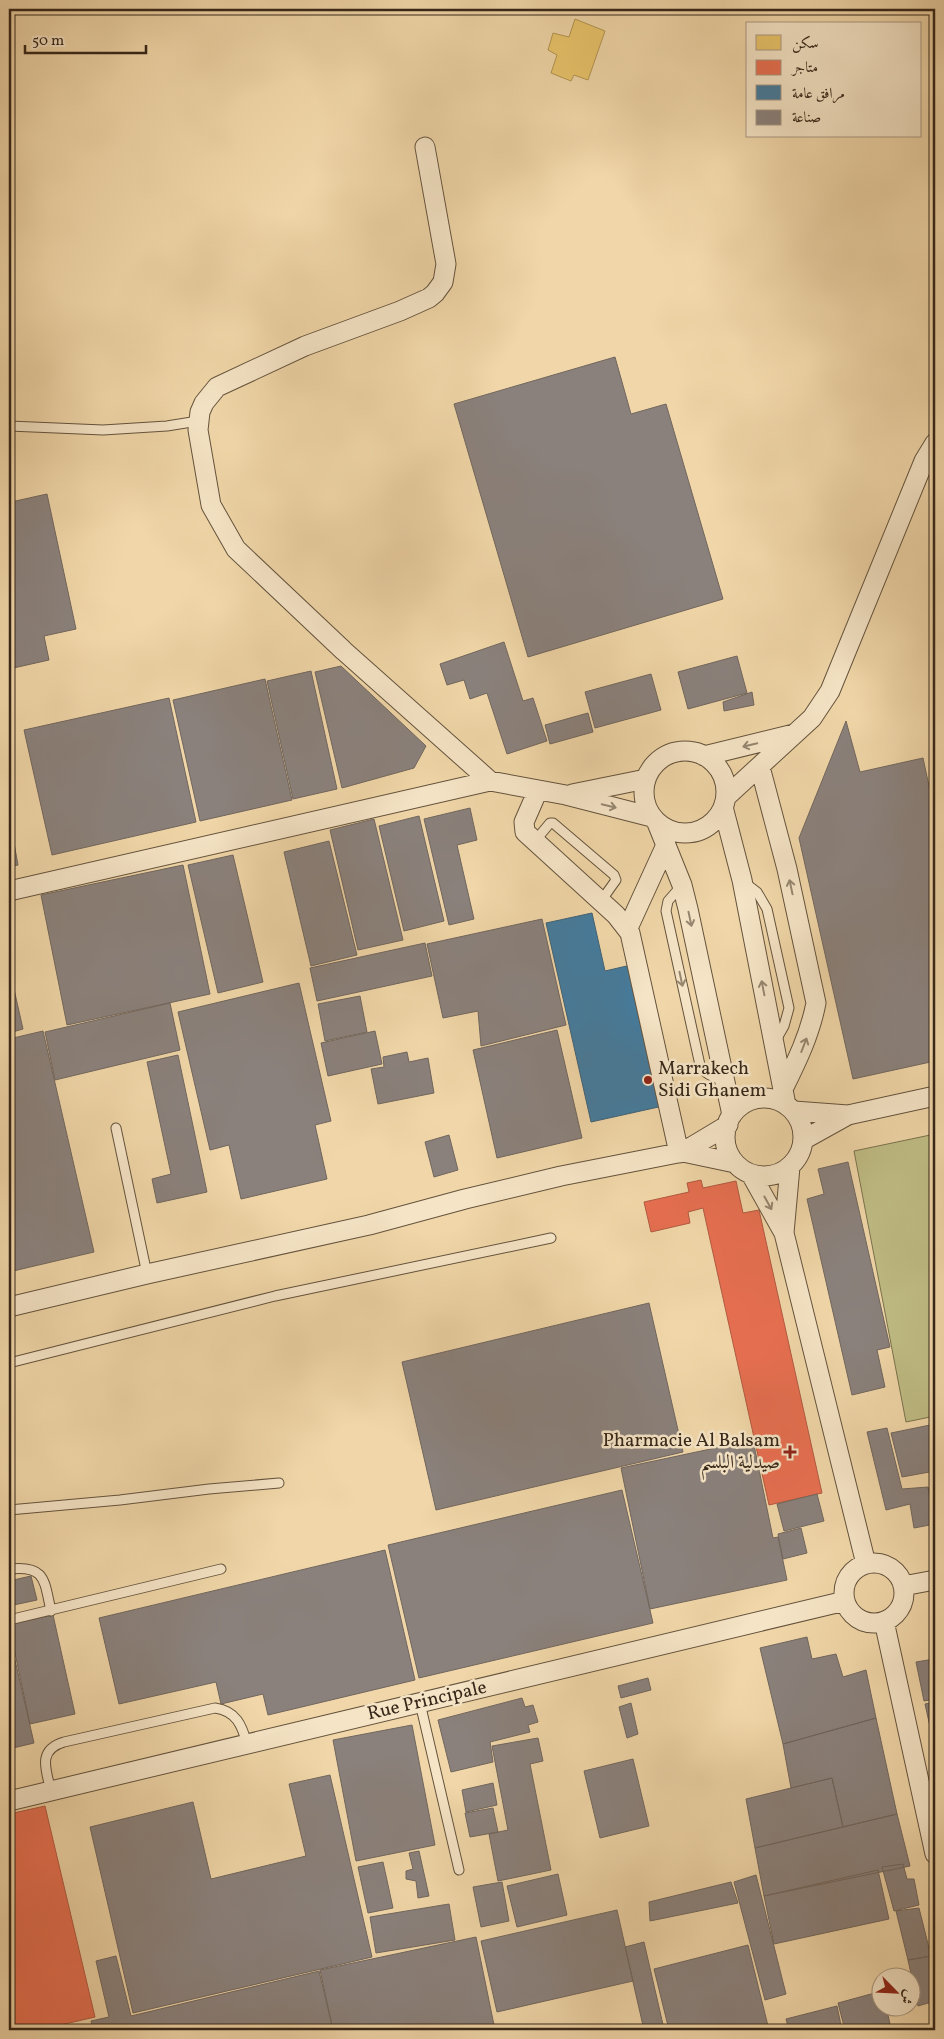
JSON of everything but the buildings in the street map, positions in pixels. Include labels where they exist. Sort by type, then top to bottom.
[{"type":"street","points":[[425,147],[446,264],[445,273],[439,288],[429,298],[305,346],[217,387],[204,403],[198,421],[199,440],[211,505],[220,524],[236,549],[350,657],[490,781]]},
{"type":"street","points":[[9,891],[490,781],[566,795],[655,820],[675,832],[694,832],[712,823],[724,802],[812,718],[830,691],[924,461],[935,443]]},
{"type":"street","points":[[704,756],[795,734]]},
{"type":"street","points":[[735,1163],[729,1154],[726,1144],[730,1120],[725,1082],[682,885],[655,820],[646,807],[644,797],[646,779],[651,769],[666,756],[685,751],[704,756],[712,762],[721,774],[726,788],[724,802],[742,880],[774,1045],[788,1102],[799,1120],[803,1140],[796,1159],[790,1167],[772,1175],[752,1174]]},
{"type":"street","points":[[760,767],[787,870],[816,1003],[812,1023],[788,1102]]},
{"type":"street","points":[[566,795],[646,779]]},
{"type":"street","points":[[538,790],[524,822],[525,832],[628,928],[681,1152]]},
{"type":"street","points":[[628,928],[666,845]]},
{"type":"street","points":[[803,1140],[848,1115],[935,1096]]},
{"type":"street","points":[[9,1307],[147,1274],[369,1225],[562,1176],[681,1152],[730,1120],[739,1108],[757,1099],[777,1100],[848,1115]]},
{"type":"street","points":[[681,1152],[735,1163],[752,1174],[784,1233],[866,1564]]},
{"type":"street","points":[[784,1233],[790,1167]]},
{"type":"street","points":[[866,1564],[882,1564],[889,1567],[895,1572],[903,1586],[903,1600],[900,1607],[891,1618],[884,1621],[865,1622],[849,1610],[845,1601],[846,1581],[854,1571],[866,1564]]},
{"type":"street","points":[[903,1586],[935,1580]]},
{"type":"street","name":"Rue Principale","points":[[9,1801],[845,1601]]},
{"type":"street","points":[[884,1621],[935,1854]]},
{"type":"lane","points":[[9,426],[103,430],[136,429],[198,421]]},
{"type":"lane","points":[[535,841],[550,823],[553,823],[614,874],[616,880],[601,901]]},
{"type":"lane","points":[[116,1128],[147,1274]]},
{"type":"lane","points":[[9,1363],[275,1296],[453,1257],[551,1238]]},
{"type":"lane","points":[[9,1510],[120,1500],[209,1488],[280,1483]]},
{"type":"lane","points":[[9,1569],[32,1569],[38,1573],[42,1578],[51,1610]]},
{"type":"lane","points":[[9,1620],[221,1569]]},
{"type":"lane","points":[[420,1703],[459,1870]]},
{"type":"lane","points":[[51,1791],[45,1769],[46,1756],[53,1746],[64,1742],[215,1708],[230,1712],[236,1717],[247,1744]]},
{"type":"shaded area","points":[[935,1134],[935,1416],[906,1422],[854,1151]]},
{"type":"place","name":"Marrakech Sidi Ghanem","points":[[648,1080]]},
{"type":"place","name":"Pharmacie Al Balsam صيدلية البلسم","points":[[790,1452]]}]
